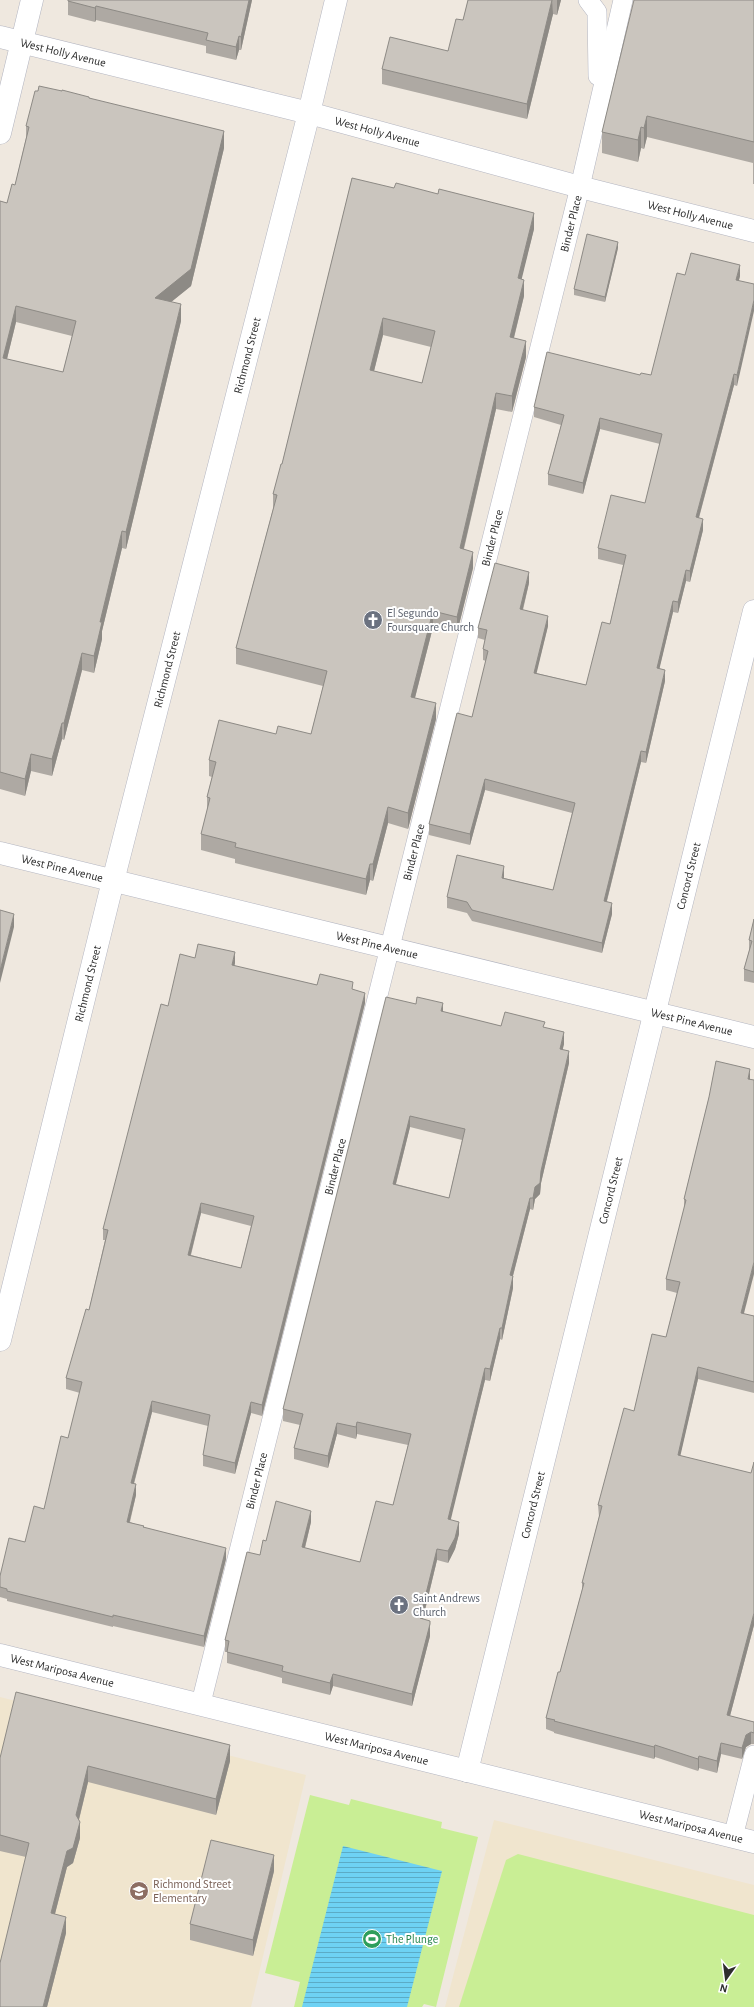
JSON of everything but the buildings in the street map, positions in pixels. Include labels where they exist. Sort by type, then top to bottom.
[{"type":"street","points":[[0,133],[32,0]]},
{"type":"street","name":"Richmond Street","points":[[0,1340],[113,881],[309,112],[336,0]]},
{"type":"street","name":"West Holly Avenue","points":[[0,37],[309,112],[580,187],[754,230]]},
{"type":"street","name":"Concord Street","points":[[467,1771],[653,1013],[754,610]]},
{"type":"street","name":"West Pine Avenue","points":[[0,853],[754,1037]]},
{"type":"street","name":"West Mariposa Avenue","points":[[0,1655],[201,1703],[744,1840]]},
{"type":"lane","points":[[588,0],[597,12],[598,105]]},
{"type":"lane","name":"Binder Place","points":[[201,1703],[580,187],[623,0]]},
{"type":"lane","points":[[744,1840],[754,1755]]},
{"type":"shaded area","name":"Richmond Street Elementary","points":[[0,1697],[306,1775],[251,2007],[0,2007]]},
{"type":"shaded area","points":[[494,1820],[754,1885],[754,2007],[445,2007]]},
{"type":"green space","points":[[310,1795],[349,1805],[351,1799],[442,1822],[441,1828],[478,1837],[436,2007],[424,2004],[422,2007],[294,2007],[300,1982],[265,1973]]},
{"type":"green space","points":[[518,1854],[754,1915],[754,2007],[459,2007],[506,1860]]},
{"type":"water","name":"The Plunge","points":[[343,1846],[442,1871],[407,2007],[302,2007]]},
{"type":"place","name":"El Segundo Foursquare Church","points":[[373,620]]},
{"type":"place","name":"Saint Andrews Church","points":[[399,1605]]},
{"type":"place","name":"Richmond Street Elementary","points":[[139,1891]]},
{"type":"place","name":"The Plunge","points":[[372,1939]]}]
